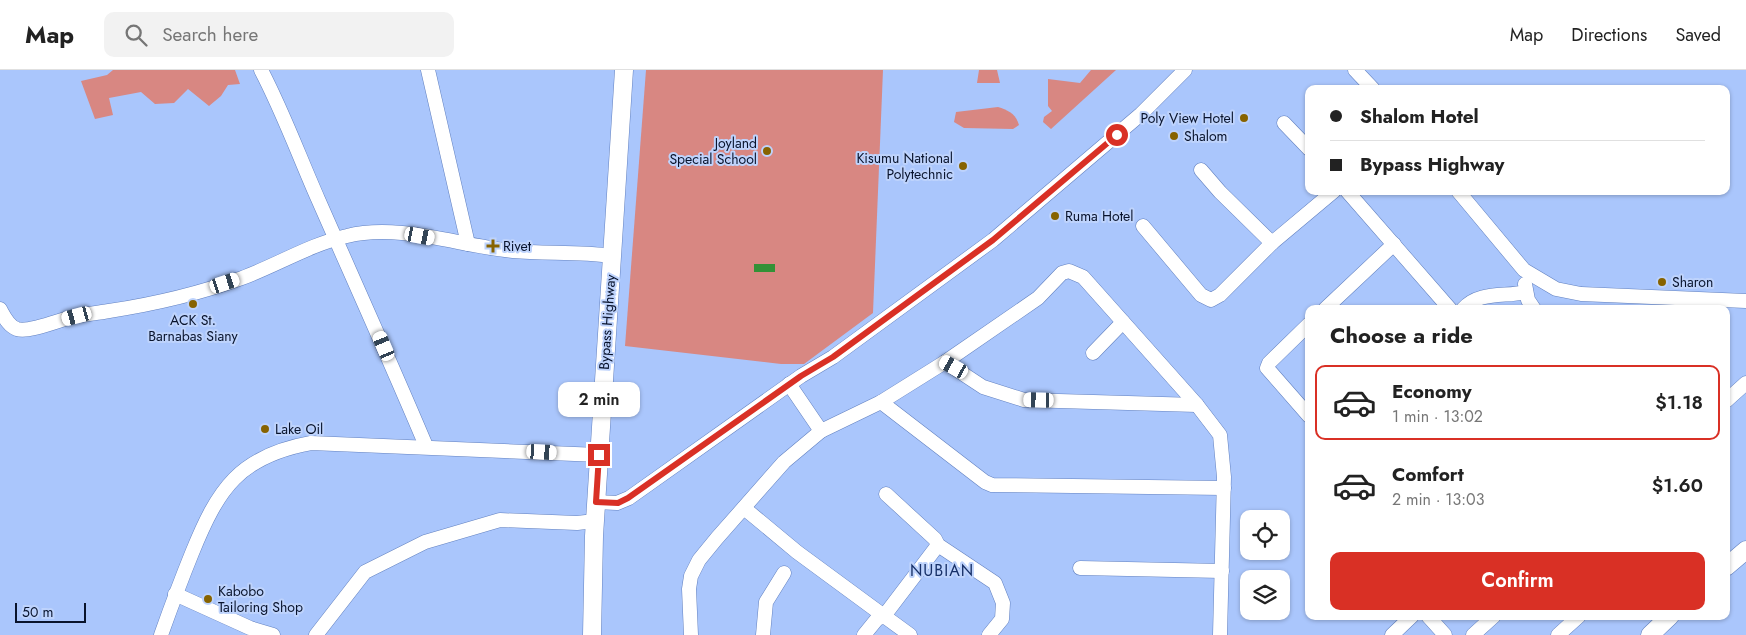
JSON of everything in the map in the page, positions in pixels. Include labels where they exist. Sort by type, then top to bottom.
[{"type":"main road","name":"Bypass Highway","points":[[592,635],[596,502],[610,256],[624,70]]},
{"type":"main road","points":[[1730,564],[1746,550]]},
{"type":"main road","points":[[1650,635],[1666,620]]},
{"type":"street","points":[[261,70],[289,126],[304,167],[426,446]]},
{"type":"street","points":[[428,70],[468,244]]},
{"type":"street","points":[[596,502],[618,503],[628,498],[706,445],[789,384],[833,357],[993,240],[1141,114],[1185,70]]},
{"type":"street","points":[[1355,70],[1369,85]]},
{"type":"street","points":[[1284,123],[1305,145]]},
{"type":"street","points":[[1202,170],[1220,192],[1272,244]]},
{"type":"street","points":[[1143,226],[1201,295],[1211,300],[1220,295],[1272,244],[1329,195]]},
{"type":"street","points":[[1351,195],[1444,305]]},
{"type":"street","points":[[1461,195],[1524,270],[1556,288],[1567,291],[1665,298],[1746,301]]},
{"type":"street","points":[[0,309],[9,324],[17,329],[26,329],[77,316],[176,299],[242,278],[348,235],[420,236],[484,248],[548,254],[587,255],[593,253],[610,256]]},
{"type":"street","points":[[1328,305],[1394,244]]},
{"type":"street","points":[[1524,270],[1526,292],[1532,305]]},
{"type":"street","points":[[692,635],[688,589],[692,576],[713,543],[784,462],[821,432],[881,402],[945,362],[1038,298],[1062,274],[1069,271],[1083,277],[1197,405],[1220,435],[1224,488],[1220,635]]},
{"type":"street","points":[[1469,305],[1481,297],[1509,296],[1526,292]]},
{"type":"street","points":[[1659,305],[1665,298]]},
{"type":"street","points":[[1093,353],[1123,322]]},
{"type":"street","points":[[1305,328],[1269,363],[1267,368],[1305,411]]},
{"type":"street","points":[[945,362],[983,387],[1024,400],[1197,405]]},
{"type":"street","points":[[1730,398],[1746,383]]},
{"type":"street","points":[[789,384],[821,432]]},
{"type":"street","points":[[881,402],[985,482],[992,485],[1224,488]]},
{"type":"street","points":[[161,635],[175,594],[216,499],[241,472],[258,460],[283,448],[311,443],[426,446],[599,455]]},
{"type":"street","points":[[886,494],[935,539],[938,544],[995,583],[1003,603],[1002,619],[989,635]]},
{"type":"street","points":[[744,508],[797,552],[910,635]]},
{"type":"street","points":[[316,635],[365,572],[425,542],[500,520],[577,523],[595,521]]},
{"type":"street","points":[[864,635],[877,619],[884,616],[938,544]]},
{"type":"street","points":[[1080,568],[1222,570]]},
{"type":"street","points":[[763,635],[766,602],[784,573]]},
{"type":"street","points":[[175,594],[250,632],[273,635]]},
{"type":"street","points":[[1392,635],[1408,620]]},
{"type":"street","points":[[1432,620],[1445,635]]},
{"type":"street","points":[[1473,635],[1490,620]]},
{"type":"street","points":[[1558,635],[1575,620]]},
{"type":"shaded area","points":[[113,70],[235,70],[240,84],[228,85],[221,96],[209,106],[188,89],[174,103],[155,104],[141,92],[109,98],[113,115],[95,119],[81,81],[107,75]]},
{"type":"shaded area","name":"Joyland Special School","points":[[646,70],[883,70],[873,313],[804,364],[781,364],[625,346]]},
{"type":"shaded area","points":[[979,70],[997,70],[1000,83],[977,83]]},
{"type":"shaded area","points":[[1091,70],[1116,70],[1051,129],[1043,122],[1044,117],[1052,111],[1048,106],[1048,79],[1080,83]]},
{"type":"shaded area","points":[[998,107],[1011,113],[1019,125],[1013,129],[964,128],[954,122],[956,112]]},
{"type":"shaded area","points":[[754,264],[775,264],[775,272],[754,272]]},
{"type":"place","name":"Poly View Hotel","points":[[1244,118]]},
{"type":"place","name":"Shalom","points":[[1174,136]]},
{"type":"place","name":"Joyland Special School","points":[[767,151]]},
{"type":"place","name":"Kisumu National Polytechnic","points":[[963,166]]},
{"type":"place","name":"Ruma Hotel","points":[[1055,216]]},
{"type":"place","name":"Rivet","points":[[493,246]]},
{"type":"place","name":"Sharon","points":[[1662,282]]},
{"type":"place","name":"ACK St. Barnabas Siany","points":[[193,304]]},
{"type":"place","name":"Lake Oil","points":[[265,429]]},
{"type":"place","name":"Kabobo Tailoring Shop","points":[[208,599]]},
{"type":"district","name":"NUBIAN","points":[[942,570]]},
{"type":"route","points":[[599,455],[596,502],[618,503],[628,498],[801,376],[833,357],[993,240],[1117,135]]}]
